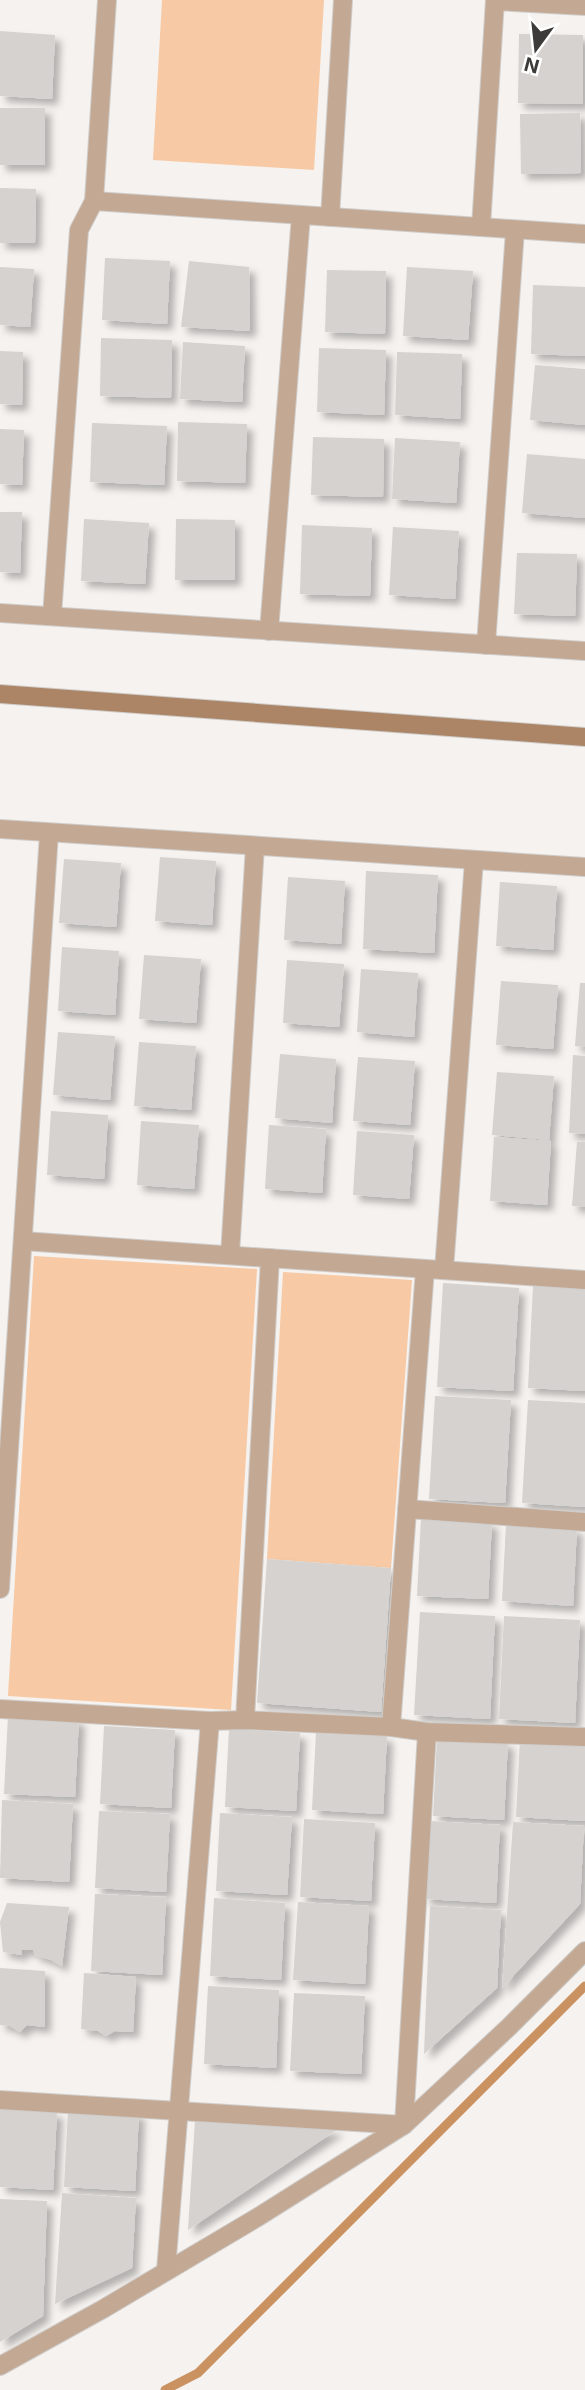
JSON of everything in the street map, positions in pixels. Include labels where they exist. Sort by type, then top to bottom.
[{"type":"street","points":[[52,616],[79,230],[94,201],[107,0]]},
{"type":"street","points":[[330,217],[343,0]]},
{"type":"street","points":[[481,227],[495,0],[585,6]]},
{"type":"street","points":[[94,201],[585,234]]},
{"type":"street","points":[[269,631],[301,215]]},
{"type":"street","points":[[486,645],[515,230]]},
{"type":"street","points":[[0,613],[585,651]]},
{"type":"street","points":[[0,694],[585,737]]},
{"type":"street","points":[[0,830],[585,867]]},
{"type":"street","points":[[0,1590],[5,1442],[23,1241],[49,832]]},
{"type":"street","points":[[230,1255],[255,846]]},
{"type":"street","points":[[444,1270],[474,860]]},
{"type":"street","points":[[23,1241],[585,1280]]},
{"type":"street","points":[[245,1720],[270,1258]]},
{"type":"street","points":[[391,1727],[425,1269]]},
{"type":"street","points":[[407,1509],[585,1521]]},
{"type":"street","points":[[0,1709],[210,1721],[245,1720],[391,1727],[427,1732],[585,1737]]},
{"type":"street","points":[[166,2270],[210,1721]]},
{"type":"street","points":[[404,2125],[427,1732]]},
{"type":"street","points":[[0,2366],[103,2309],[258,2217],[404,2125],[585,1951]]},
{"type":"street","points":[[0,2100],[404,2125]]},
{"type":"shaded area","points":[[162,0],[324,0],[314,170],[153,160]]},
{"type":"shaded area","points":[[34,1256],[257,1269],[231,1710],[8,1696]]},
{"type":"shaded area","points":[[283,1272],[412,1280],[391,1568],[267,1559]]},
{"type":"building","points":[[0,31],[55,35],[52,99],[0,96]]},
{"type":"building","points":[[519,34],[583,35],[583,104],[518,103]]},
{"type":"building","points":[[0,108],[45,108],[45,165],[0,165]]},
{"type":"building","points":[[580,113],[581,173],[521,174],[520,114]]},
{"type":"building","points":[[0,188],[36,189],[35,243],[0,243]]},
{"type":"building","points":[[105,258],[170,261],[167,324],[102,320]]},
{"type":"building","points":[[189,261],[249,267],[250,331],[181,327]]},
{"type":"building","points":[[0,267],[34,269],[30,327],[0,325]]},
{"type":"building","points":[[407,267],[473,271],[468,340],[403,336]]},
{"type":"building","points":[[327,270],[386,271],[385,334],[325,332]]},
{"type":"building","points":[[533,285],[585,287],[585,356],[531,354]]},
{"type":"building","points":[[101,338],[172,340],[171,398],[100,396]]},
{"type":"building","points":[[183,342],[245,346],[242,402],[180,399]]},
{"type":"building","points":[[319,348],[386,350],[384,415],[317,412]]},
{"type":"building","points":[[0,351],[23,352],[22,405],[0,404]]},
{"type":"building","points":[[397,352],[462,354],[460,419],[395,415]]},
{"type":"building","points":[[535,365],[585,369],[585,425],[530,420]]},
{"type":"building","points":[[178,422],[247,424],[245,483],[177,481]]},
{"type":"building","points":[[92,423],[167,426],[164,485],[90,482]]},
{"type":"building","points":[[0,429],[24,430],[22,485],[0,484]]},
{"type":"building","points":[[313,437],[384,439],[383,497],[311,495]]},
{"type":"building","points":[[395,438],[460,442],[456,503],[392,499]]},
{"type":"building","points":[[527,454],[585,459],[585,518],[522,513]]},
{"type":"building","points":[[0,512],[22,512],[20,573],[0,572]]},
{"type":"building","points":[[84,519],[149,523],[145,584],[81,581]]},
{"type":"building","points":[[176,519],[235,520],[235,580],[175,580]]},
{"type":"building","points":[[302,525],[372,528],[370,596],[300,594]]},
{"type":"building","points":[[393,527],[459,531],[455,599],[389,595]]},
{"type":"building","points":[[517,553],[577,554],[575,616],[514,614]]},
{"type":"building","points":[[160,857],[216,861],[212,925],[155,921]]},
{"type":"building","points":[[64,859],[121,863],[116,927],[59,923]]},
{"type":"building","points":[[366,871],[438,875],[434,953],[363,949]]},
{"type":"building","points":[[288,877],[345,881],[341,944],[284,940]]},
{"type":"building","points":[[500,882],[557,886],[553,950],[496,946]]},
{"type":"building","points":[[62,947],[119,951],[115,1015],[58,1011]]},
{"type":"building","points":[[144,955],[201,959],[196,1023],[139,1019]]},
{"type":"building","points":[[287,960],[344,964],[339,1027],[283,1023]]},
{"type":"building","points":[[361,969],[418,973],[414,1037],[357,1032]]},
{"type":"building","points":[[501,981],[558,985],[553,1049],[496,1045]]},
{"type":"building","points":[[580,983],[585,983],[585,1047],[575,1046]]},
{"type":"building","points":[[58,1032],[115,1036],[110,1100],[53,1095]]},
{"type":"building","points":[[139,1042],[196,1046],[191,1110],[134,1106]]},
{"type":"building","points":[[280,1054],[336,1059],[332,1123],[275,1118]]},
{"type":"building","points":[[573,1055],[585,1056],[585,1134],[569,1133]]},
{"type":"building","points":[[358,1057],[415,1061],[410,1125],[353,1121]]},
{"type":"building","points":[[497,1072],[554,1076],[549,1140],[492,1135]]},
{"type":"building","points":[[51,1111],[108,1115],[104,1179],[47,1175]]},
{"type":"building","points":[[141,1121],[199,1125],[194,1189],[137,1185]]},
{"type":"building","points":[[269,1125],[326,1129],[322,1193],[265,1189]]},
{"type":"building","points":[[357,1131],[414,1135],[409,1199],[353,1195]]},
{"type":"building","points":[[494,1137],[551,1141],[547,1205],[490,1201]]},
{"type":"building","points":[[577,1142],[585,1142],[585,1207],[572,1206]]},
{"type":"building","points":[[443,1283],[519,1288],[513,1391],[437,1387]]},
{"type":"building","points":[[533,1285],[585,1288],[585,1391],[528,1388]]},
{"type":"building","points":[[435,1396],[511,1400],[505,1503],[429,1499]]},
{"type":"building","points":[[528,1400],[585,1403],[585,1507],[522,1503]]},
{"type":"building","points":[[421,1518],[492,1522],[488,1599],[417,1596]]},
{"type":"building","points":[[506,1524],[577,1528],[573,1606],[502,1601]]},
{"type":"building","points":[[267,1559],[391,1568],[381,1712],[257,1703]]},
{"type":"building","points":[[420,1612],[495,1616],[490,1719],[414,1715]]},
{"type":"building","points":[[504,1616],[580,1620],[575,1723],[499,1719]]},
{"type":"building","points":[[8,1716],[79,1719],[75,1797],[4,1794]]},
{"type":"building","points":[[104,1726],[175,1730],[171,1808],[100,1804]]},
{"type":"building","points":[[229,1729],[300,1733],[296,1811],[225,1807]]},
{"type":"building","points":[[316,1732],[387,1736],[383,1814],[312,1810]]},
{"type":"building","points":[[437,1738],[508,1742],[504,1820],[433,1816]]},
{"type":"building","points":[[520,1739],[585,1742],[585,1821],[516,1817]]},
{"type":"building","points":[[2,1800],[73,1804],[69,1882],[0,1878]]},
{"type":"building","points":[[99,1811],[170,1814],[166,1892],[95,1888]]},
{"type":"building","points":[[220,1813],[292,1817],[287,1895],[216,1891]]},
{"type":"building","points":[[304,1819],[375,1823],[371,1901],[300,1897]]},
{"type":"building","points":[[429,1821],[500,1825],[496,1903],[424,1899]]},
{"type":"building","points":[[513,1822],[584,1826],[580,1904],[502,1988]]},
{"type":"building","points":[[95,1894],[166,1897],[162,1975],[91,1971]]},
{"type":"building","points":[[214,1898],[285,1903],[281,1980],[210,1976]]},
{"type":"building","points":[[298,1902],[369,1906],[365,1984],[293,1980]]},
{"type":"building","points":[[7,1903],[69,1907],[62,1966],[35,1955],[33,1950],[21,1950],[22,1955],[3,1952],[0,1922]]},
{"type":"building","points":[[430,1906],[501,1910],[497,1988],[424,2054]]},
{"type":"building","points":[[0,1968],[45,1971],[45,2027],[27,2025],[20,2032],[10,2026],[0,2025]]},
{"type":"building","points":[[84,1973],[136,1977],[133,2032],[115,2031],[106,2036],[98,2031],[81,2029]]},
{"type":"building","points":[[208,1986],[279,1990],[276,2068],[204,2064]]},
{"type":"building","points":[[294,1993],[365,1996],[361,2074],[290,2071]]},
{"type":"building","points":[[0,2109],[57,2112],[53,2190],[0,2187]]},
{"type":"building","points":[[68,2109],[139,2113],[135,2191],[64,2187]]},
{"type":"building","points":[[195,2120],[338,2129],[188,2230]]},
{"type":"building","points":[[62,2193],[136,2198],[132,2268],[55,2304]]},
{"type":"building","points":[[0,2199],[47,2201],[43,2316],[0,2342]]},
{"type":"waterway","points":[[165,2390],[198,2373],[585,1986]]}]
